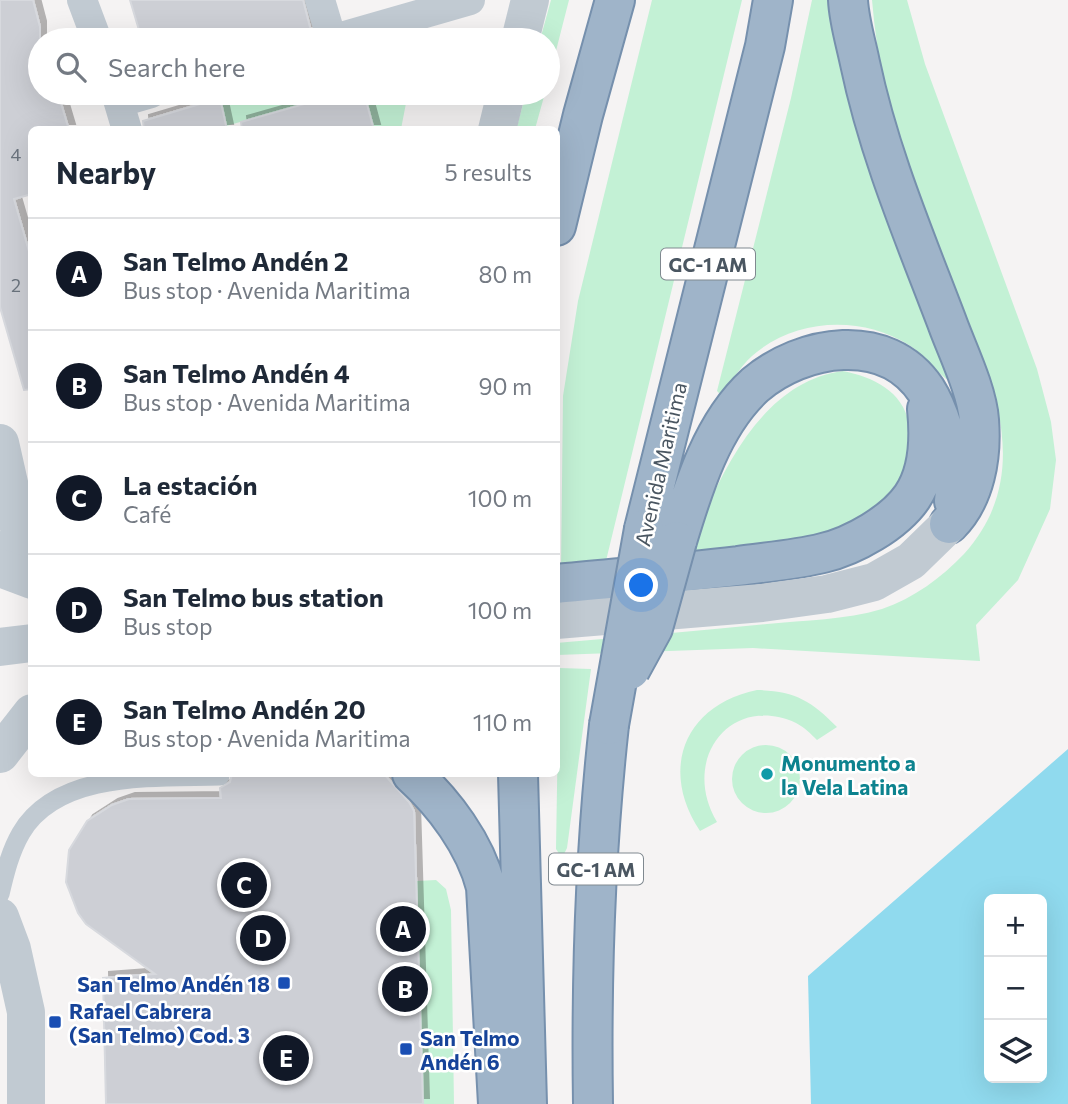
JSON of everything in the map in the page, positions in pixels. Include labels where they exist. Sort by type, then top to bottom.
[{"type":"highway","points":[[583,115],[596,0]]},
{"type":"highway","points":[[560,210],[615,0]]},
{"type":"highway","name":"Avenida Maritima","points":[[660,535],[773,0]]},
{"type":"highway","points":[[848,0],[869,107],[896,195],[946,320],[979,418],[979,450],[974,482],[962,510],[949,524]]},
{"type":"highway","points":[[660,535],[728,418],[754,387],[785,363],[815,353],[849,348],[879,355],[901,366],[925,389],[952,452],[956,472],[949,524]]},
{"type":"highway","points":[[560,584],[783,560],[824,553],[856,540],[888,520],[911,499],[921,482],[928,440],[925,389]]},
{"type":"highway","name":"GC-1 AM","points":[[593,1104],[592,1013],[596,857],[612,710],[653,628],[660,535]]},
{"type":"highway","points":[[416,777],[432,791],[480,863],[486,887],[498,1104]]},
{"type":"highway","name":"GC-1 AM","points":[[518,777],[527,1104]]},
{"type":"street","points":[[82,0],[92,28]]},
{"type":"street","points":[[320,0],[328,28]]},
{"type":"street","points":[[373,28],[470,0]]},
{"type":"street","points":[[523,28],[530,0]]},
{"type":"street","points":[[498,126],[503,105]]},
{"type":"street","points":[[0,443],[20,532],[15,546],[0,567],[28,578]]},
{"type":"street","points":[[560,620],[762,603],[827,594],[874,582],[911,561],[949,524]]},
{"type":"street","points":[[0,648],[28,644]]},
{"type":"street","points":[[0,754],[28,718]]},
{"type":"street","points":[[0,917],[12,949],[26,1012],[26,1104]]},
{"type":"lane","points":[[0,894],[21,832],[32,818],[58,800],[112,779],[184,777]]},
{"type":"green space","points":[[551,0],[569,0],[560,35],[560,28],[543,28]]},
{"type":"green space","points":[[652,0],[742,0],[604,569],[561,570],[563,396],[578,301]]},
{"type":"green space","points":[[812,0],[836,0],[949,381],[915,349],[890,335],[850,325],[829,325],[788,334],[769,343],[747,361],[720,394],[717,391],[791,98]]},
{"type":"green space","points":[[872,0],[907,0],[925,64],[1037,369],[1051,422],[1056,460],[1050,509],[1018,580],[976,625],[980,661],[753,648],[560,655],[560,643],[825,619],[882,609],[916,593],[946,571],[964,554],[987,522],[999,489],[1003,455],[1000,420],[992,385],[901,149],[884,86]]},
{"type":"green space","points":[[222,105],[300,105],[226,126]]},
{"type":"green space","points":[[367,105],[406,105],[402,126],[373,126]]},
{"type":"green space","points":[[523,105],[542,105],[536,126],[517,126]]},
{"type":"green space","points":[[843,371],[865,377],[885,387],[906,412],[911,442],[908,459],[897,482],[883,500],[866,516],[827,534],[781,544],[689,553],[727,467],[764,415],[787,394],[813,379]]},
{"type":"green space","points":[[560,668],[591,669],[567,848],[562,858],[556,849],[557,777],[560,777]]},
{"type":"green space","points":[[757,690],[781,692],[801,699],[819,710],[837,727],[817,740],[796,723],[772,716],[751,717],[732,725],[718,738],[708,756],[704,776],[707,799],[717,822],[700,831],[688,808],[681,785],[681,764],[686,743],[696,725],[712,710],[732,698]]},
{"type":"green space","points":[[766,745],[779,748],[790,755],[797,766],[800,779],[797,792],[790,803],[779,810],[766,813],[753,810],[742,803],[735,792],[732,779],[735,766],[742,755],[753,748]]},
{"type":"green space","points":[[436,880],[446,889],[451,910],[454,1104],[423,1104],[417,881]]},
{"type":"water","points":[[1068,749],[1068,1104],[811,1104],[808,976]]},
{"type":"building","points":[[0,0],[33,0],[40,28],[28,28],[28,105],[62,105],[68,126],[28,126],[28,195],[14,199],[28,248],[28,390],[24,390],[0,307]]},
{"type":"building","points":[[130,0],[303,0],[310,28],[138,28]]},
{"type":"building","points":[[197,105],[222,105],[226,126],[144,126],[143,121]]},
{"type":"building","points":[[301,105],[367,105],[373,126],[242,126],[241,122]]},
{"type":"building","points":[[231,777],[387,777],[409,802],[414,811],[423,1104],[106,1104],[103,978],[155,974],[86,924],[78,913],[66,882],[69,850],[87,821],[112,805],[129,799],[221,798],[220,788],[230,782]]},
{"type":"place","name":"Monumento a la Vela Latina","points":[[767,774]]},
{"type":"place","name":"La estación","points":[[244,885]]},
{"type":"place","name":"San Telmo Andén 2","points":[[403,929]]},
{"type":"place","name":"San Telmo bus station","points":[[263,938]]},
{"type":"place","name":"San Telmo Andén 18","points":[[284,983]]},
{"type":"place","name":"San Telmo Andén 4","points":[[405,989]]},
{"type":"place","name":"Rafael Cabrera (San Telmo) Cod. 3","points":[[55,1022]]},
{"type":"place","name":"San Telmo Andén 6","points":[[406,1049]]},
{"type":"place","name":"San Telmo Andén 20","points":[[286,1058]]}]
